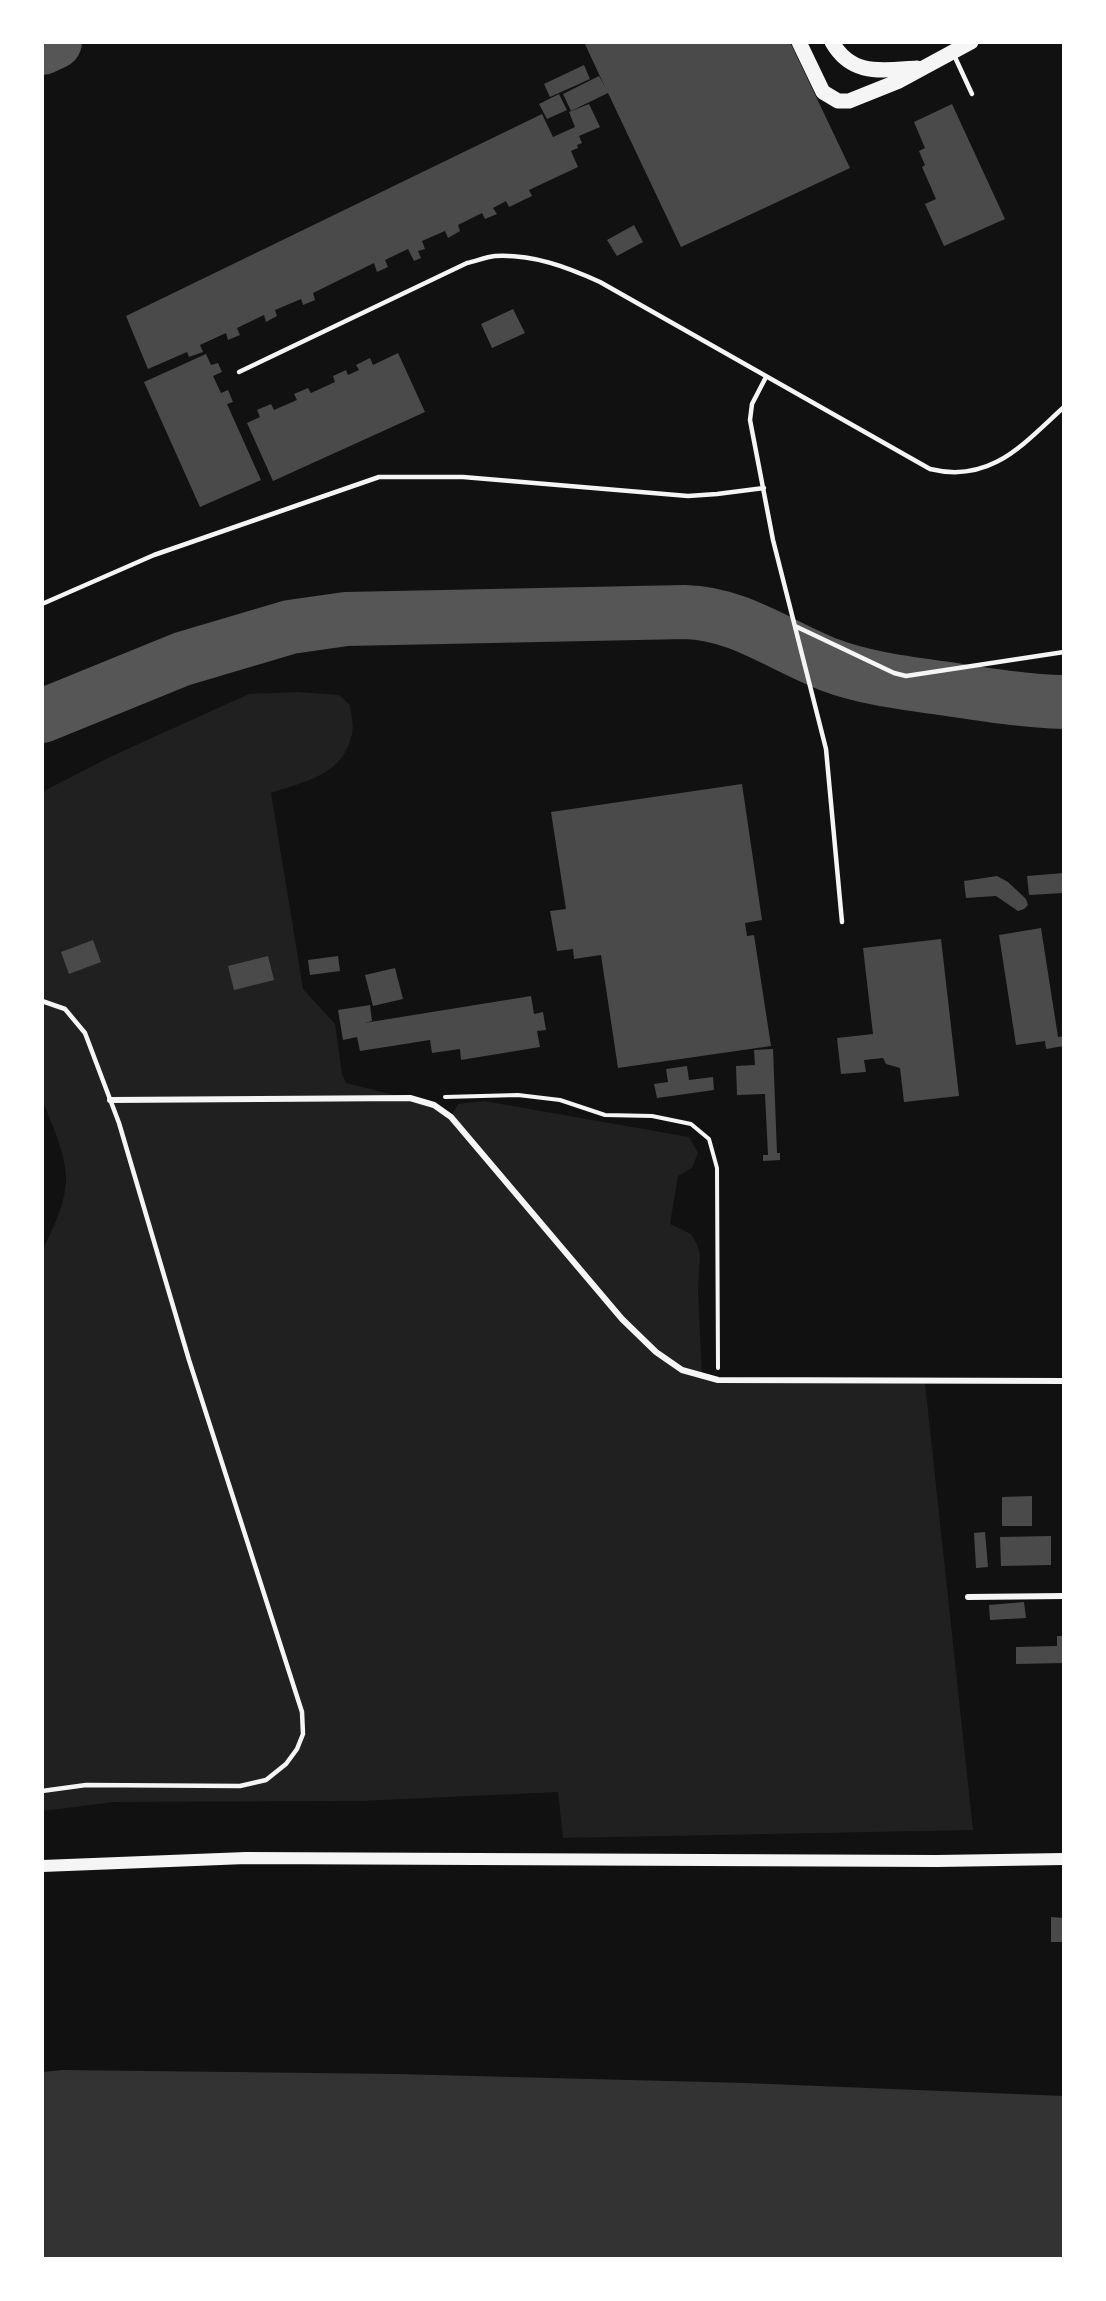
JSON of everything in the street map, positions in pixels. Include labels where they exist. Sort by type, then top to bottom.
[{"type":"main road","points":[[799,42],[823,92],[838,101],[849,101],[899,81],[971,42]]},
{"type":"main road","points":[[832,42],[840,57],[861,68],[883,70],[920,68]]},
{"type":"main road","points":[[42,1866],[246,1858],[914,1861],[1064,1859]]},
{"type":"street","points":[[110,1100],[410,1098],[434,1105],[451,1117],[622,1319],[656,1352],[682,1370],[718,1380],[1064,1381]]},
{"type":"street","points":[[968,1597],[1064,1596]]},
{"type":"lane","points":[[949,53],[972,94]]},
{"type":"lane","points":[[239,372],[467,263],[494,256],[530,258],[566,267],[600,282],[903,453],[916,463],[945,473],[968,472],[995,464],[1014,453],[1064,407]]},
{"type":"lane","points":[[766,377],[752,404],[750,420],[773,540],[826,749],[842,922]]},
{"type":"lane","points":[[42,604],[154,555],[379,477],[463,477],[688,496],[764,488]]},
{"type":"lane","points":[[795,626],[894,673],[906,676],[1064,652]]},
{"type":"lane","points":[[42,1001],[65,1009],[85,1033],[119,1123],[189,1360],[302,1712],[303,1734],[297,1749],[286,1764],[266,1780],[240,1786],[86,1785],[42,1791]]},
{"type":"path","points":[[410,1098],[518,1095],[560,1100],[605,1115],[652,1116],[691,1124],[709,1139],[717,1168],[718,1380]]},
{"type":"shaded area","points":[[298,692],[339,695],[350,705],[353,727],[347,748],[331,768],[309,780],[271,793],[303,989],[335,1024],[342,1074],[346,1083],[434,1105],[451,1117],[458,1104],[484,1101],[689,1137],[698,1153],[692,1168],[678,1176],[670,1224],[691,1234],[700,1255],[698,1290],[702,1376],[713,1379],[925,1383],[973,1830],[563,1838],[558,1792],[361,1801],[114,1802],[42,1811],[42,1251],[62,1205],[66,1175],[60,1146],[42,1099],[42,792],[112,756],[249,694]]},
{"type":"shaded area","points":[[63,2070],[396,2074],[745,2083],[1064,2096],[1064,2259],[42,2259],[42,2072]]},
{"type":"building","points":[[584,42],[790,42],[850,168],[681,247],[608,93],[571,111],[563,94],[599,76],[605,87]]},
{"type":"building","points":[[584,65],[590,79],[550,97],[544,84]]},
{"type":"building","points":[[559,94],[567,110],[547,119],[539,104]]},
{"type":"building","points":[[589,104],[600,127],[579,136],[582,143],[571,151],[578,167],[529,190],[532,196],[509,207],[506,201],[493,208],[497,214],[485,219],[482,213],[458,225],[460,231],[448,238],[445,231],[422,241],[425,249],[418,251],[421,258],[414,261],[408,249],[385,260],[388,267],[377,272],[374,263],[313,293],[315,300],[303,305],[301,299],[275,310],[277,316],[266,322],[264,315],[237,328],[240,335],[228,340],[226,333],[200,345],[203,352],[189,357],[187,352],[148,369],[126,316],[542,114],[553,137],[575,127],[569,112]]},
{"type":"building","points":[[952,104],[1005,219],[944,246],[925,204],[936,199],[922,167],[925,165],[919,151],[925,148],[914,122]]},
{"type":"building","points":[[634,225],[643,242],[617,256],[607,240]]},
{"type":"building","points":[[513,309],[525,333],[492,348],[481,324]]},
{"type":"building","points":[[398,353],[425,412],[273,481],[247,423],[260,417],[257,410],[271,404],[274,410],[297,400],[294,394],[308,388],[311,393],[335,382],[333,376],[346,370],[348,375],[359,370],[356,365],[370,358],[373,365]]},
{"type":"building","points":[[206,354],[211,365],[218,363],[222,372],[213,376],[221,393],[228,390],[233,402],[227,404],[261,480],[200,507],[144,382]]},
{"type":"building","points":[[742,784],[762,920],[745,923],[747,936],[754,935],[771,1046],[618,1068],[601,955],[574,959],[573,949],[557,951],[550,911],[566,909],[551,812]]},
{"type":"building","points":[[1064,873],[1064,893],[1029,895],[1027,876]]},
{"type":"building","points":[[997,876],[1008,882],[1026,899],[1028,905],[1024,909],[1018,911],[996,896],[966,898],[964,881]]},
{"type":"building","points":[[1041,928],[1058,1037],[1064,1036],[1064,1046],[1046,1049],[1045,1041],[1016,1045],[999,935]]},
{"type":"building","points":[[941,939],[959,1096],[904,1102],[900,1068],[886,1064],[883,1058],[864,1060],[866,1072],[841,1074],[837,1038],[873,1034],[863,948]]},
{"type":"building","points":[[93,940],[101,962],[69,974],[61,952]]},
{"type":"building","points":[[268,956],[274,980],[234,990],[228,966]]},
{"type":"building","points":[[338,956],[340,971],[310,975],[308,960]]},
{"type":"building","points":[[395,968],[403,999],[373,1006],[365,975]]},
{"type":"building","points":[[531,996],[534,1014],[543,1012],[546,1030],[537,1031],[540,1047],[461,1060],[460,1049],[432,1053],[430,1040],[360,1051],[357,1037],[343,1040],[338,1010],[370,1005],[372,1021],[364,1023]]},
{"type":"building","points":[[773,1049],[777,1153],[780,1153],[780,1160],[763,1161],[763,1155],[768,1155],[765,1094],[737,1095],[736,1066],[755,1065],[754,1050]]},
{"type":"building","points":[[687,1066],[689,1080],[713,1077],[714,1090],[657,1098],[654,1084],[668,1082],[666,1069]]},
{"type":"building","points":[[1032,1496],[1032,1526],[1002,1526],[1002,1497]]},
{"type":"building","points":[[985,1532],[988,1567],[976,1568],[974,1533]]},
{"type":"building","points":[[1051,1536],[1051,1565],[1001,1566],[1000,1537]]},
{"type":"building","points":[[1024,1602],[1026,1618],[990,1620],[989,1605]]},
{"type":"building","points":[[1057,1636],[1064,1636],[1064,1663],[1016,1664],[1016,1647],[1057,1646]]},
{"type":"building","points":[[1051,1917],[1064,1918],[1064,1942],[1051,1942]]},
{"type":"taxiway","points":[[42,48],[55,42]]},
{"type":"taxiway","points":[[42,716],[182,659],[290,627],[346,619],[685,612],[723,618],[741,624],[830,665],[871,677],[987,695],[1064,702]]}]
